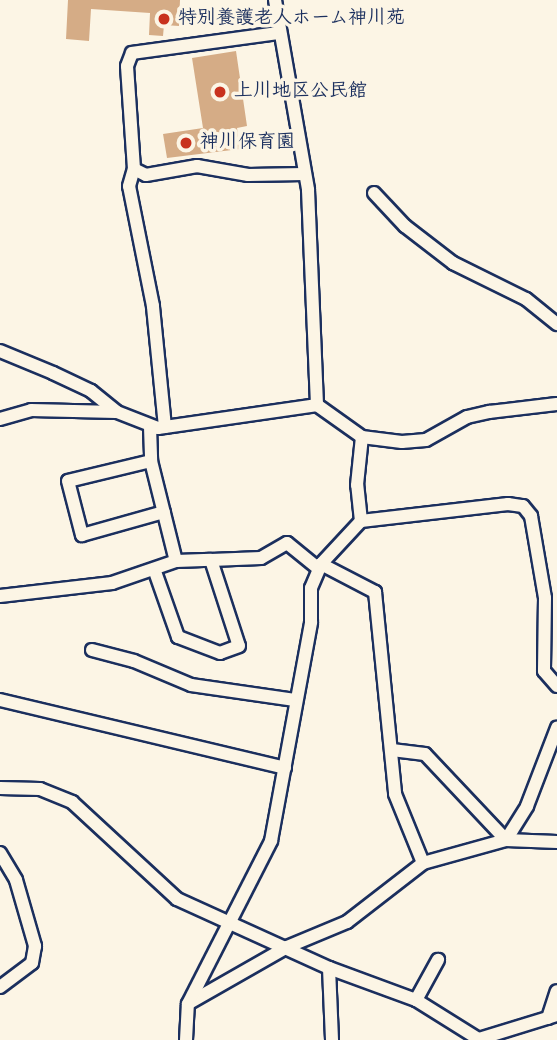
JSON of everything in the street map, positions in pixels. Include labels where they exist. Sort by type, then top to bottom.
[{"type":"street","points":[[275,0],[278,33],[304,174],[317,405]]},
{"type":"street","points":[[165,427],[153,306],[129,186],[134,169],[127,66],[132,53],[278,33]]},
{"type":"street","points":[[134,169],[146,175],[186,166],[248,175],[304,174]]},
{"type":"street","points":[[374,193],[405,226],[453,263],[526,299],[557,324]]},
{"type":"street","points":[[0,351],[91,391],[117,412],[150,427],[317,405],[362,437],[426,440],[467,417],[557,404]]},
{"type":"street","points":[[0,419],[31,410],[117,412]]},
{"type":"street","points":[[150,427],[151,461],[176,561]]},
{"type":"street","points":[[361,521],[357,485],[362,437]]},
{"type":"street","points":[[151,461],[68,481],[82,535],[164,512]]},
{"type":"street","points":[[186,1040],[188,1004],[271,841],[311,622],[311,588],[320,567],[361,521],[509,504],[523,506],[531,516],[545,598],[544,671],[557,686]]},
{"type":"street","points":[[0,596],[112,583],[133,572],[154,569],[176,561],[261,558],[287,542],[320,567],[375,592],[395,794],[423,863]]},
{"type":"street","points":[[154,569],[178,637],[219,653],[239,646],[211,560]]},
{"type":"street","points":[[92,650],[134,661],[191,685],[295,700]]},
{"type":"street","points":[[0,700],[285,768]]},
{"type":"street","points":[[506,840],[527,806],[557,728]]},
{"type":"street","points":[[392,750],[425,754],[506,840]]},
{"type":"street","points":[[0,788],[40,789],[72,802],[177,899],[231,921],[329,968],[416,1000],[479,1039],[553,1016],[557,991]]},
{"type":"street","points":[[188,1004],[286,947],[347,922],[423,863],[506,840],[557,842]]},
{"type":"street","points":[[0,853],[16,880],[35,946],[32,964],[0,987]]},
{"type":"street","points":[[416,1000],[438,960]]},
{"type":"street","points":[[329,968],[332,1040]]},
{"type":"building","name":"特別養護老人ホーム神川苑","points":[[68,0],[180,0],[179,26],[164,25],[163,36],[149,35],[150,13],[91,9],[89,41],[66,39]]},
{"type":"building","name":"上川地区公民館","points":[[236,51],[247,126],[237,128],[240,149],[167,158],[163,134],[203,128],[192,58]]},
{"type":"place","name":"特別養護老人ホーム神川苑","points":[[164,19]]},
{"type":"place","name":"上川地区公民館","points":[[220,92]]},
{"type":"place","name":"神川保育園","points":[[186,143]]}]
